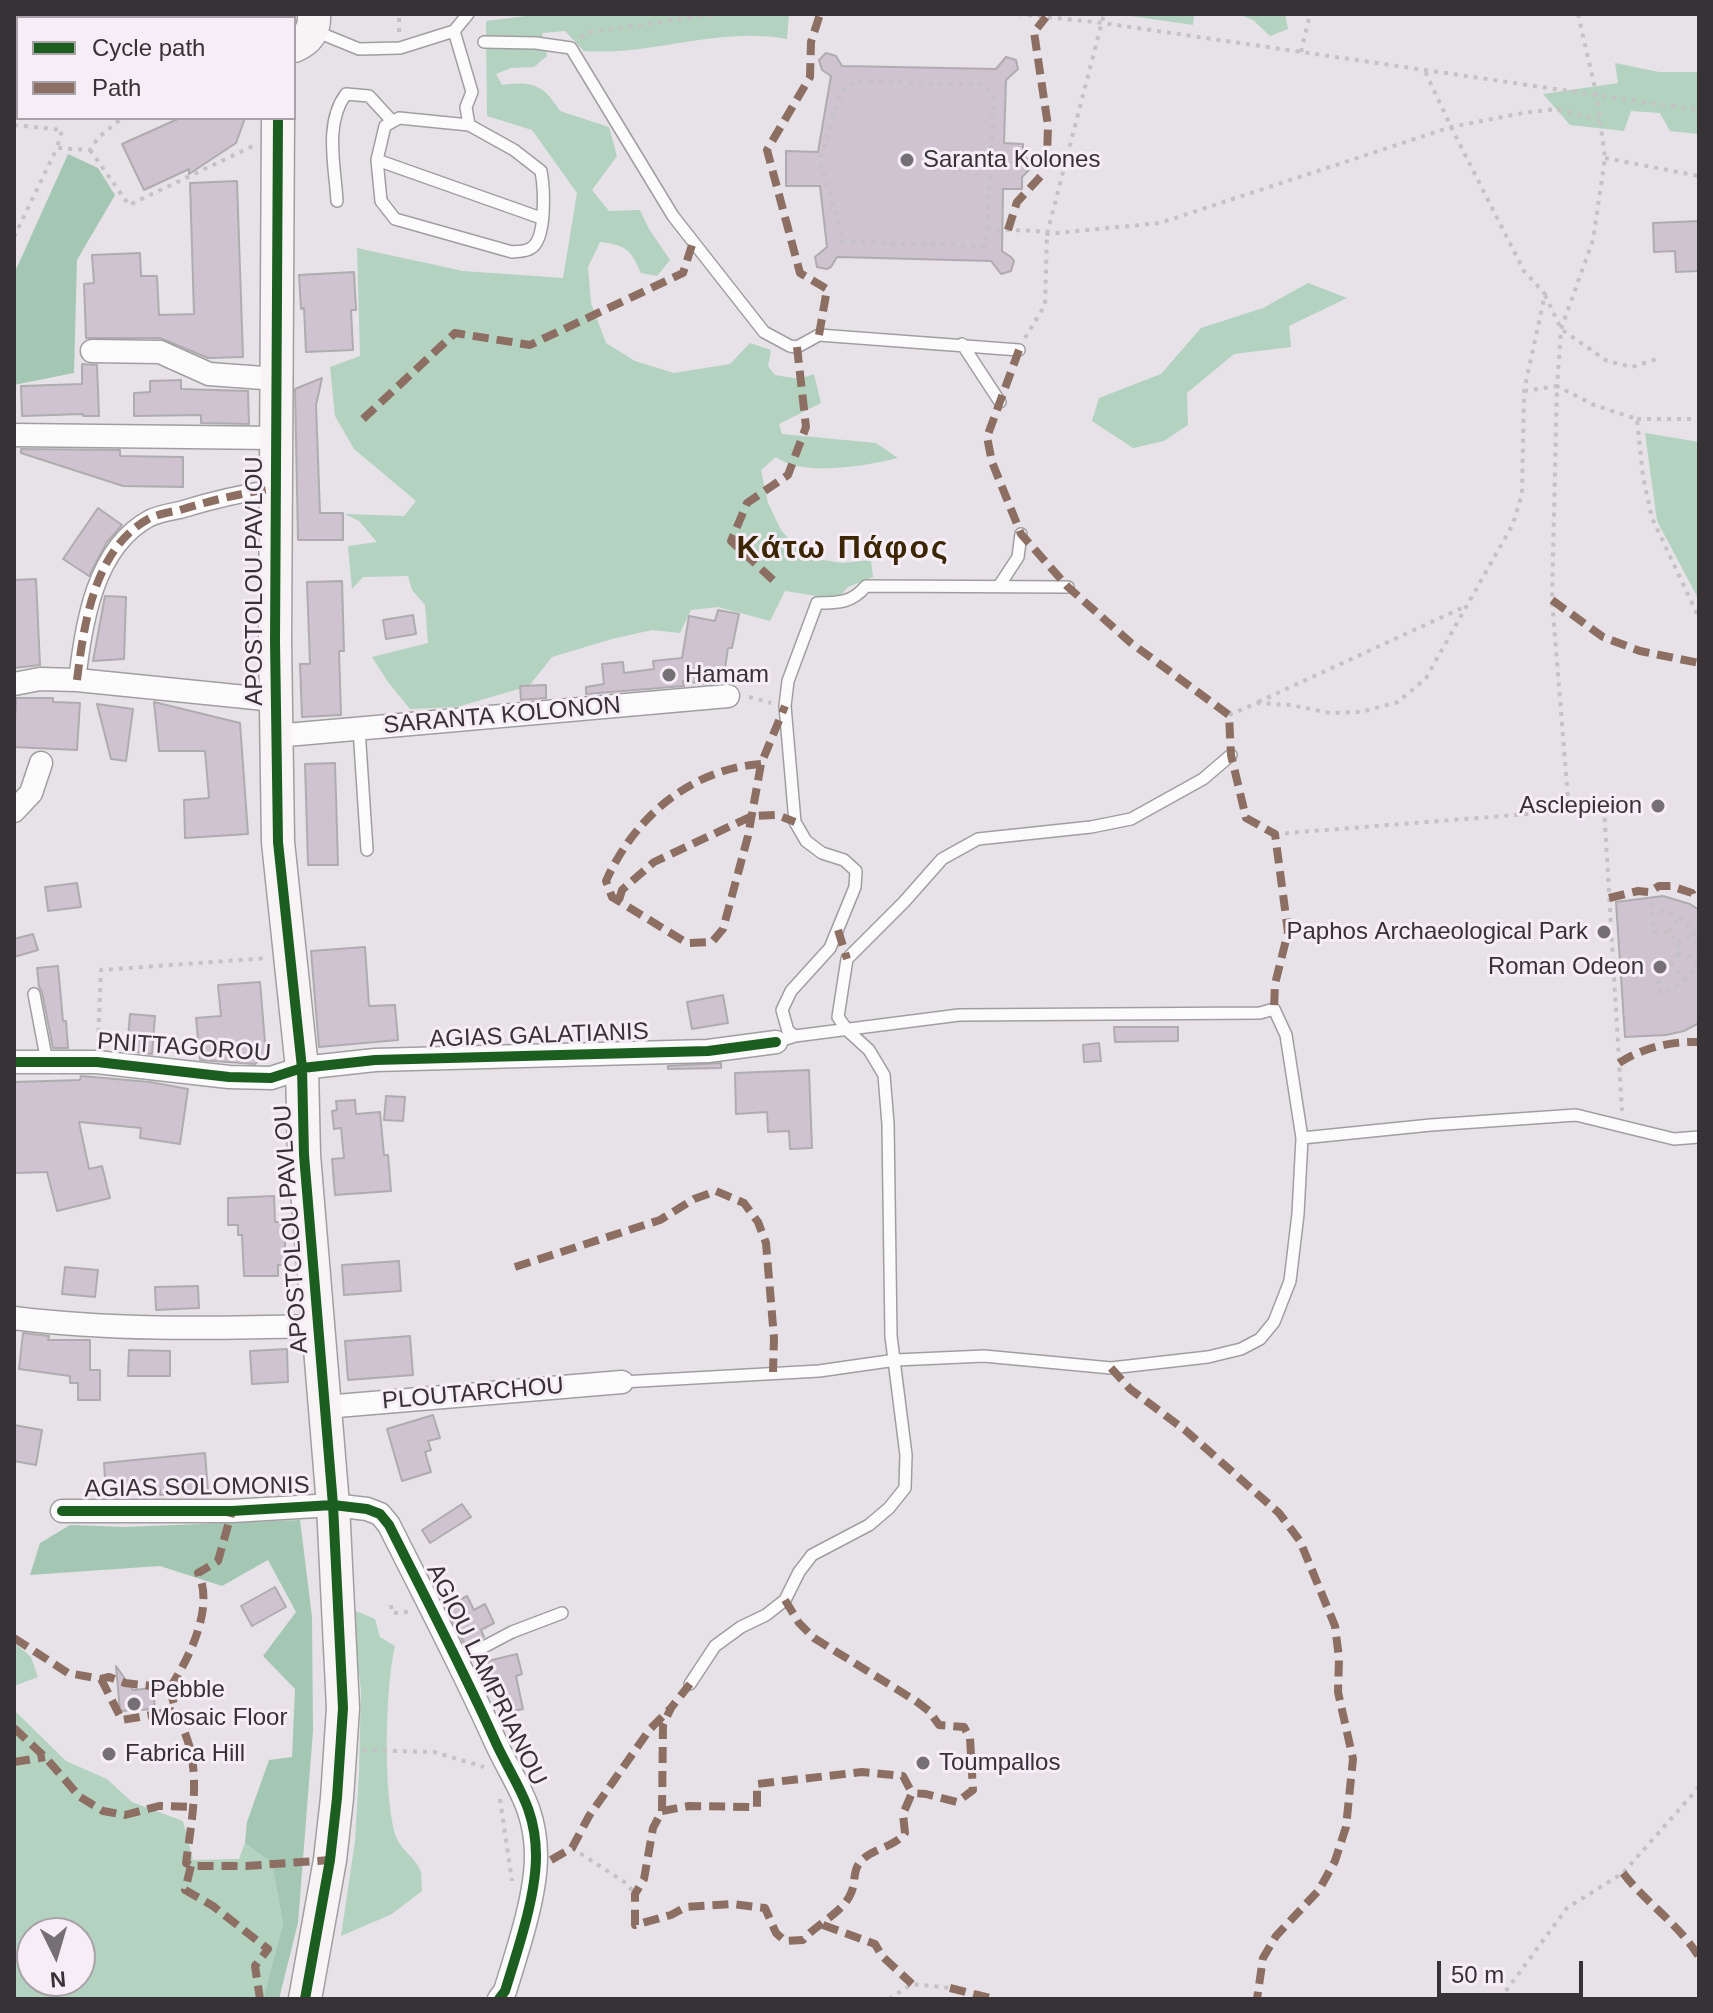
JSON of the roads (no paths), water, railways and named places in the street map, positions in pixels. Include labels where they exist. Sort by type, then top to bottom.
[{"type":"main road","points":[[189,14],[258,16]]},
{"type":"main road","name":"APOSTOLOU PAVLOU","points":[[278,127],[276,488],[271,534],[278,842],[302,1068],[304,1155],[333,1505],[343,1708],[330,1860],[305,1999]]},
{"type":"street","points":[[92,351],[160,352],[209,374],[277,379]]},
{"type":"street","points":[[14,435],[275,438]]},
{"type":"street","points":[[77,680],[84,626],[93,598],[104,568],[130,533],[151,517],[235,494],[276,488]]},
{"type":"street","points":[[14,684],[40,679],[77,680],[275,700]]},
{"type":"street","name":"SARANTA KOLONON","points":[[275,736],[728,696]]},
{"type":"street","points":[[14,811],[31,793],[30,775]]},
{"type":"street","name":"AGIAS GALATIANIS","points":[[302,1068],[375,1060],[708,1051],[786,1039]]},
{"type":"street","name":"PNITTAGOROU","points":[[14,1062],[97,1062],[229,1077],[271,1078],[302,1068]]},
{"type":"street","points":[[14,1318],[79,1326],[149,1329],[318,1326]]},
{"type":"street","name":"PLOUTARCHOU","points":[[325,1407],[622,1382]]},
{"type":"street","name":"AGIAS SOLOMONIS","points":[[62,1511],[232,1511],[333,1505]]},
{"type":"street","name":"AGIOU LAMPRIANOU","points":[[333,1505],[367,1509],[380,1514],[389,1525],[522,1789],[534,1826],[536,1857],[522,1934],[505,1991],[499,1999]]},
{"type":"lane","points":[[307,30],[359,49],[400,48],[454,31],[468,14]]},
{"type":"lane","points":[[454,31],[472,92],[466,107],[469,125]]},
{"type":"lane","points":[[484,42],[536,43],[571,48],[673,216],[764,332],[797,347],[819,335],[1019,350]]},
{"type":"lane","points":[[337,201],[332,141],[335,108],[346,94],[369,96],[392,121]]},
{"type":"lane","points":[[399,118],[469,125],[514,150],[541,171],[545,195],[537,243],[529,250],[512,252],[395,219],[381,201],[377,160],[385,126],[399,118]]},
{"type":"lane","points":[[377,160],[541,218]]},
{"type":"lane","points":[[962,344],[1000,402]]},
{"type":"lane","points":[[999,586],[1018,557],[1021,534]]},
{"type":"lane","points":[[622,1382],[819,1371],[896,1360],[984,1356],[1111,1368],[1208,1357],[1241,1349],[1260,1339],[1274,1322],[1290,1281],[1302,1138],[1286,1035],[1274,1009],[1260,1013],[959,1015],[786,1039],[788,1031],[782,1010],[791,991],[830,948],[855,887],[856,871],[844,860],[822,853],[806,841],[795,822],[785,706],[788,681],[817,603],[841,602],[856,597],[866,586],[1068,587]]},
{"type":"lane","points":[[359,729],[367,850]]},
{"type":"lane","points":[[690,1684],[715,1646],[785,1600],[799,1572],[812,1555],[869,1525],[905,1488],[906,1455],[891,1336],[888,1124],[884,1075],[869,1050],[838,1017],[847,959],[942,859],[978,839],[1091,827],[1131,819],[1203,779],[1231,755]]},
{"type":"lane","points":[[34,994],[47,1062]]},
{"type":"lane","points":[[1302,1138],[1576,1115],[1674,1139],[1699,1137]]},
{"type":"lane","points":[[459,1660],[512,1632],[562,1613]]},
{"type":"place","name":"Saranta Kolones","points":[[907,160]]},
{"type":"place","name":"Hamam","points":[[669,675]]},
{"type":"place","name":"Asclepieion","points":[[1658,806]]},
{"type":"place","name":"Paphos Archaeological Park","points":[[1604,932]]},
{"type":"place","name":"Roman Odeon","points":[[1660,967]]},
{"type":"place","name":"Pebble Mosaic Floor","points":[[134,1704]]},
{"type":"place","name":"Fabrica Hill","points":[[109,1754]]},
{"type":"place","name":"Toumpallos","points":[[923,1763]]},
{"type":"district","name":"Κάτω Πάφος","points":[[843,549]]}]
